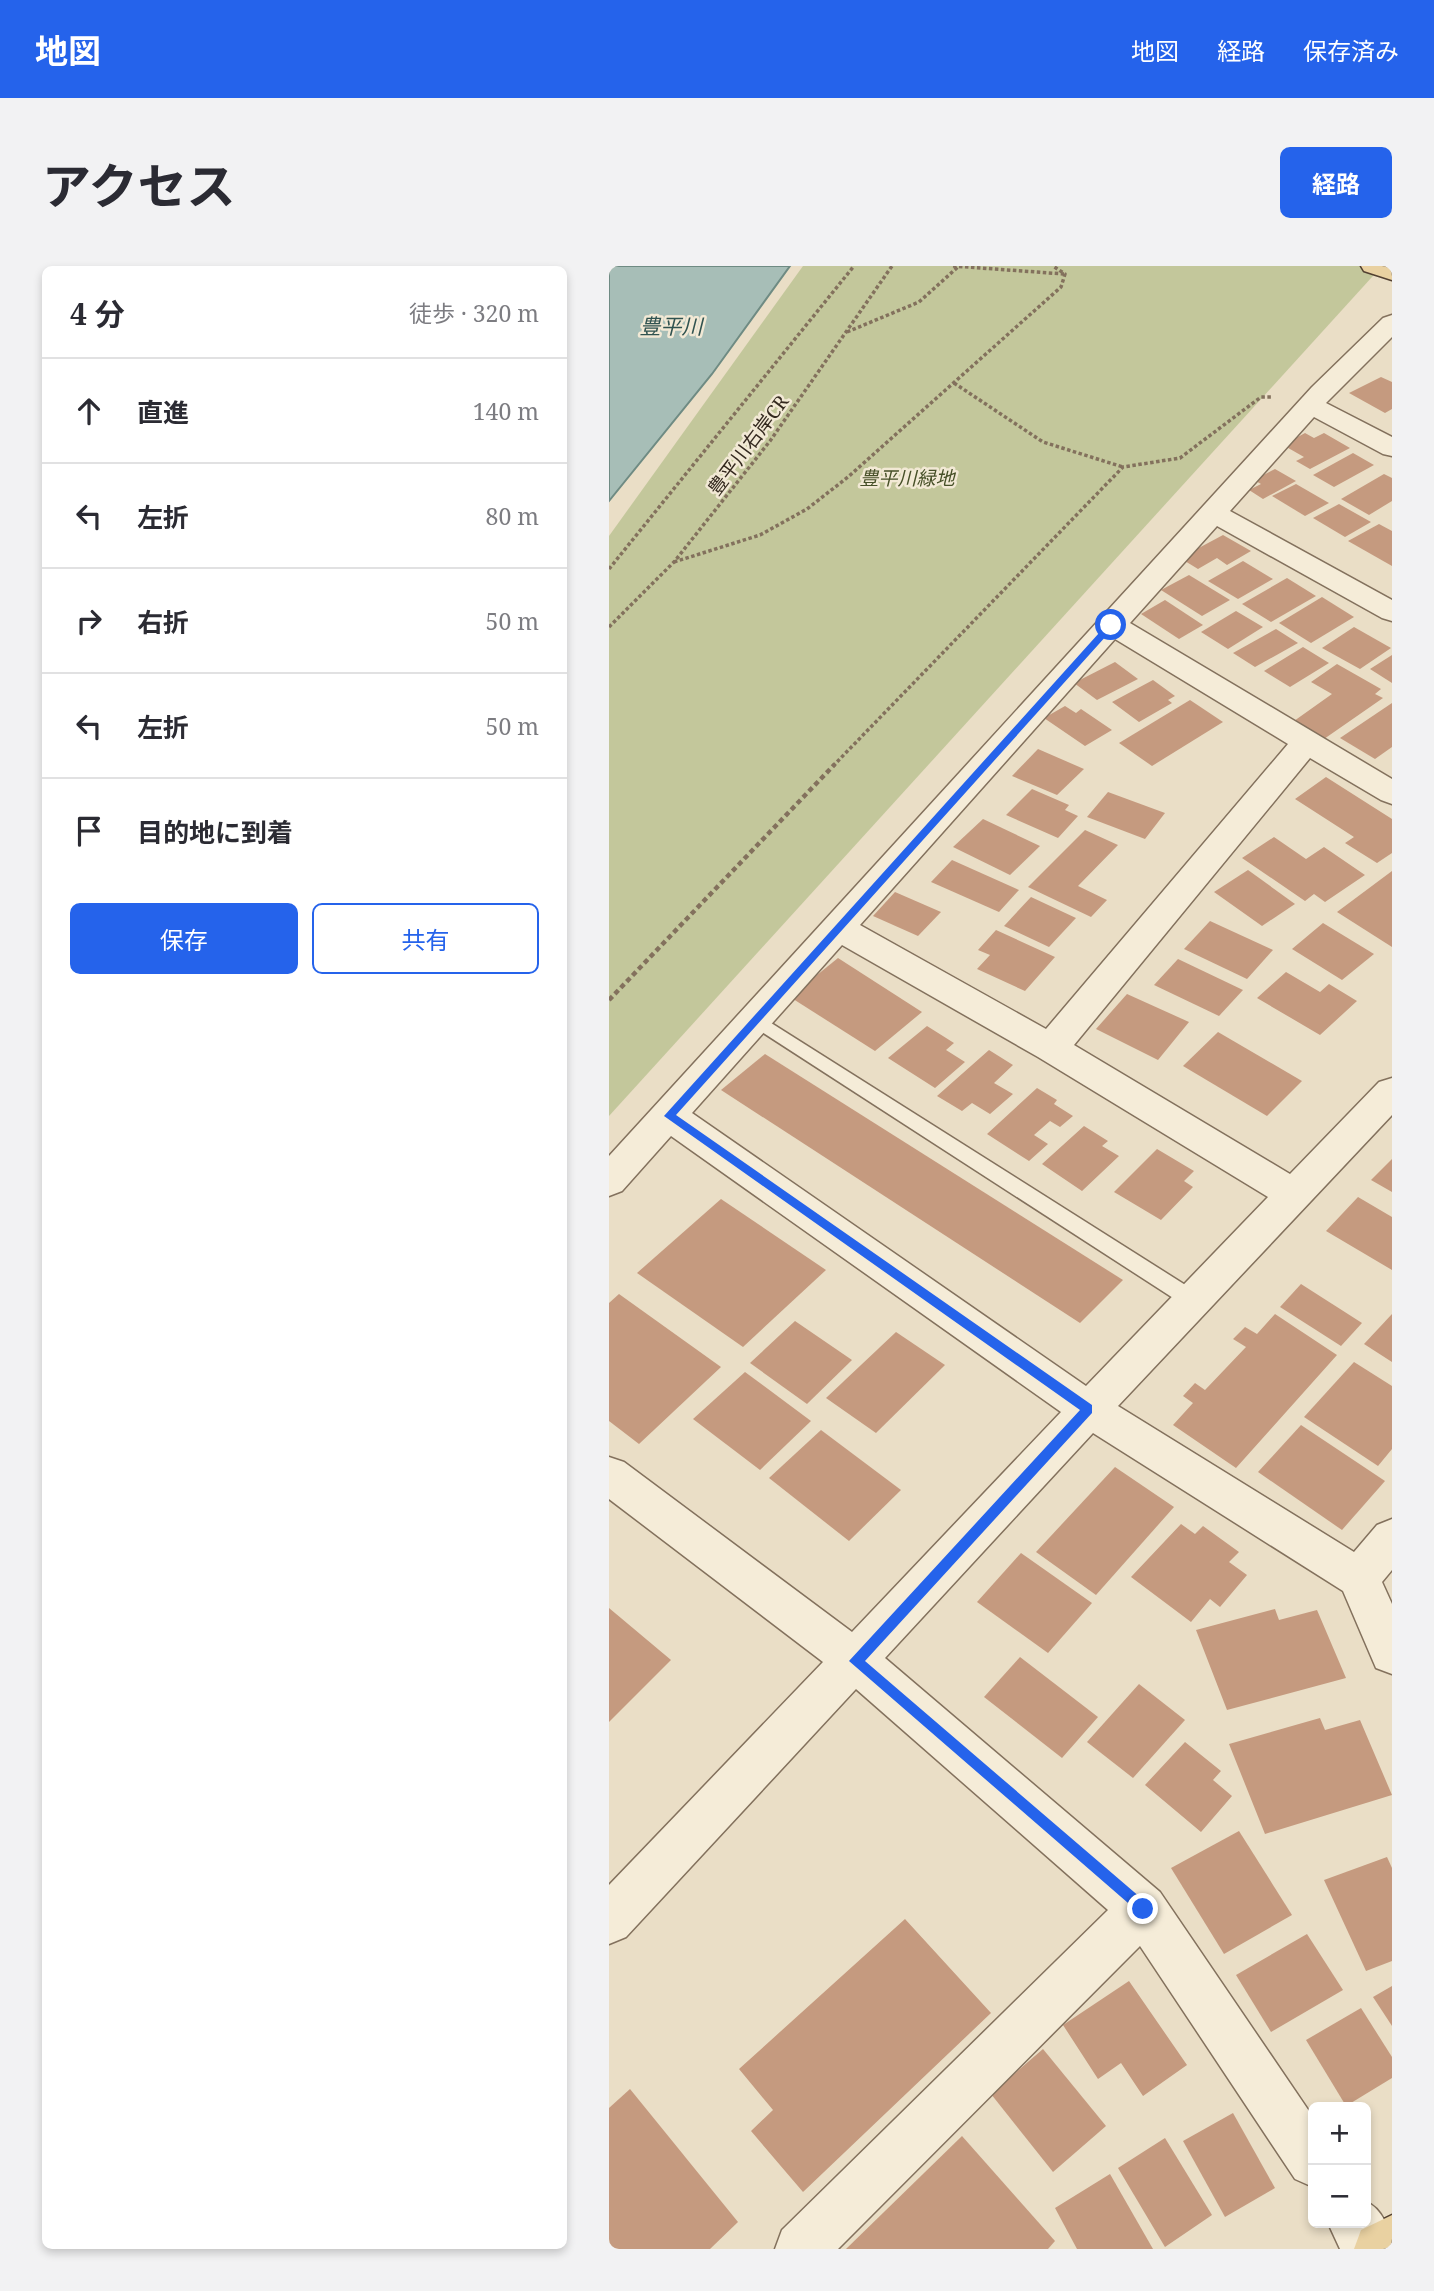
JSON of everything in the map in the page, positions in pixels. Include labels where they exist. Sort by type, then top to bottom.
[{"type":"main road","points":[[1373,266],[1392,274]]},
{"type":"main road","points":[[1380,2249],[1392,2241]]},
{"type":"street","points":[[609,1181],[1311,405],[1392,323]]},
{"type":"street","points":[[1311,405],[1392,448]]},
{"type":"street","points":[[1214,513],[1392,612]]},
{"type":"street","points":[[1111,625],[1392,793]]},
{"type":"street","points":[[1051,1048],[1307,741]]},
{"type":"street","points":[[838,928],[1051,1048],[1293,1194]]},
{"type":"street","points":[[609,1920],[856,1661],[1191,1299],[1392,1092]]},
{"type":"street","points":[[669,1116],[1088,1409],[1359,1578],[1392,1654]]},
{"type":"street","points":[[609,1475],[856,1661],[1143,1909],[1308,2154]]},
{"type":"street","points":[[1359,1578],[1392,1538]]},
{"type":"street","points":[[801,2249],[1143,1909]]},
{"type":"street","points":[[1357,2228],[1371,2249]]},
{"type":"lane","points":[[757,1020],[1191,1299]]},
{"type":"path","points":[[609,569],[855,266]]},
{"type":"path","name":"豊平川右岸CR","points":[[609,627],[674,562],[770,441],[892,266]]},
{"type":"path","points":[[846,332],[919,302],[957,266],[1065,274]]},
{"type":"path","points":[[1053,266],[1065,274]]},
{"type":"path","points":[[674,562],[760,535],[807,509],[858,469],[1061,287],[1065,274]]},
{"type":"path","points":[[954,383],[1043,442],[1123,467],[1180,458],[1261,397],[1274,397]]},
{"type":"path","points":[[609,1000],[660,944],[1123,467]]},
{"type":"green space","name":"豊平川緑地","points":[[803,266],[1382,266],[609,1116],[609,536]]},
{"type":"water","name":"豊平川","points":[[609,266],[790,266],[712,374],[609,501]]},
{"type":"building","points":[[1381,377],[1392,382],[1392,409],[1385,413],[1349,393]]},
{"type":"building","points":[[1305,433],[1314,438],[1324,433],[1350,448],[1310,469],[1296,461],[1304,457],[1283,445]]},
{"type":"building","points":[[1353,453],[1374,465],[1334,487],[1313,475]]},
{"type":"building","points":[[1275,469],[1296,481],[1263,499],[1249,490],[1261,484],[1254,480]]},
{"type":"building","points":[[1384,474],[1392,478],[1392,501],[1369,515],[1341,499]]},
{"type":"building","points":[[1296,484],[1329,503],[1305,516],[1272,496]]},
{"type":"building","points":[[1339,504],[1371,522],[1345,537],[1313,518]]},
{"type":"building","points":[[1379,524],[1392,531],[1392,566],[1348,541]]},
{"type":"building","points":[[1223,535],[1251,551],[1227,565],[1217,558],[1198,569],[1180,558]]},
{"type":"building","points":[[1243,561],[1273,579],[1238,599],[1208,581]]},
{"type":"building","points":[[1189,575],[1230,600],[1202,616],[1161,590]]},
{"type":"building","points":[[1287,578],[1316,596],[1271,622],[1242,604]]},
{"type":"building","points":[[1322,597],[1354,617],[1311,643],[1279,623]]},
{"type":"building","points":[[1165,600],[1203,625],[1179,639],[1141,614]]},
{"type":"building","points":[[1236,611],[1263,627],[1228,649],[1201,632]]},
{"type":"building","points":[[1354,627],[1391,648],[1360,669],[1322,648]]},
{"type":"building","points":[[1276,629],[1298,643],[1255,667],[1233,653]]},
{"type":"building","points":[[1303,647],[1329,663],[1290,687],[1264,671]]},
{"type":"building","points":[[1392,655],[1392,683],[1370,669]]},
{"type":"building","points":[[1115,662],[1138,679],[1097,700],[1074,683]]},
{"type":"building","points":[[1337,664],[1381,689],[1375,694],[1383,698],[1324,739],[1294,721],[1332,694],[1311,682]]},
{"type":"building","points":[[1153,680],[1175,696],[1168,700],[1172,703],[1139,722],[1112,702]]},
{"type":"building","points":[[1190,700],[1223,722],[1152,766],[1119,743]]},
{"type":"building","points":[[1392,703],[1392,747],[1375,759],[1340,738]]},
{"type":"building","points":[[1065,706],[1076,713],[1081,709],[1112,730],[1085,746],[1044,718]]},
{"type":"building","points":[[1038,749],[1084,769],[1057,795],[1012,776]]},
{"type":"building","points":[[1326,777],[1392,819],[1392,853],[1377,863],[1345,843],[1354,837],[1295,799]]},
{"type":"building","points":[[1032,789],[1069,805],[1065,810],[1078,816],[1058,838],[1006,815]]},
{"type":"building","points":[[1108,792],[1165,813],[1145,839],[1087,817]]},
{"type":"building","points":[[983,819],[1040,846],[1010,875],[953,847]]},
{"type":"building","points":[[1085,830],[1118,845],[1078,886],[1107,900],[1091,917],[1028,887]]},
{"type":"building","points":[[1274,837],[1306,859],[1324,847],[1365,875],[1325,902],[1314,894],[1305,901],[1242,858]]},
{"type":"building","points":[[952,860],[1019,890],[999,912],[931,882]]},
{"type":"building","points":[[1248,870],[1295,904],[1262,926],[1214,892]]},
{"type":"building","points":[[1392,871],[1392,947],[1337,912]]},
{"type":"building","points":[[895,892],[941,912],[918,936],[873,916]]},
{"type":"building","points":[[1031,897],[1076,918],[1049,947],[1004,926]]},
{"type":"building","points":[[1210,921],[1273,950],[1247,979],[1184,949]]},
{"type":"building","points":[[1323,923],[1374,954],[1342,980],[1292,949]]},
{"type":"building","points":[[996,930],[1055,957],[1025,991],[977,969],[990,955],[978,950]]},
{"type":"building","points":[[838,958],[922,1012],[875,1051],[790,997]]},
{"type":"building","points":[[1178,959],[1243,990],[1219,1016],[1154,985]]},
{"type":"building","points":[[1286,972],[1320,992],[1329,984],[1357,1001],[1320,1035],[1257,998]]},
{"type":"building","points":[[1127,994],[1189,1022],[1158,1060],[1096,1029]]},
{"type":"building","points":[[927,1026],[954,1043],[946,1050],[965,1062],[935,1088],[888,1058]]},
{"type":"building","points":[[1218,1032],[1302,1081],[1267,1116],[1183,1066]]},
{"type":"building","points":[[989,1050],[1013,1065],[994,1083],[1013,1094],[990,1114],[972,1103],[962,1111],[937,1096]]},
{"type":"building","points":[[765,1054],[1123,1280],[1080,1323],[721,1090]]},
{"type":"building","points":[[1037,1088],[1057,1100],[1054,1104],[1073,1116],[1060,1127],[1050,1121],[1034,1135],[1048,1144],[1029,1161],[987,1134]]},
{"type":"building","points":[[1084,1126],[1108,1141],[1102,1146],[1119,1156],[1082,1191],[1042,1164]]},
{"type":"building","points":[[1157,1149],[1194,1171],[1184,1181],[1193,1187],[1161,1220],[1114,1192]]},
{"type":"building","points":[[1392,1159],[1392,1192],[1371,1180]]},
{"type":"building","points":[[1358,1197],[1392,1217],[1392,1270],[1326,1231]]},
{"type":"building","points":[[721,1199],[826,1270],[743,1347],[637,1273]]},
{"type":"building","points":[[1301,1284],[1362,1323],[1341,1346],[1280,1307]]},
{"type":"building","points":[[619,1294],[721,1367],[639,1444],[609,1421],[609,1303]]},
{"type":"building","points":[[1275,1314],[1337,1355],[1236,1468],[1173,1425],[1193,1403],[1183,1396],[1195,1383],[1205,1390],[1246,1347],[1233,1339],[1245,1327],[1257,1334]]},
{"type":"building","points":[[1392,1314],[1392,1362],[1364,1344]]},
{"type":"building","points":[[795,1321],[852,1360],[807,1404],[750,1363]]},
{"type":"building","points":[[896,1332],[945,1365],[876,1433],[826,1398]]},
{"type":"building","points":[[1354,1362],[1392,1386],[1392,1449],[1378,1466],[1304,1417]]},
{"type":"building","points":[[745,1372],[811,1421],[760,1470],[693,1419]]},
{"type":"building","points":[[1301,1425],[1385,1481],[1342,1530],[1258,1472]]},
{"type":"building","points":[[821,1430],[901,1490],[849,1541],[769,1478]]},
{"type":"building","points":[[1115,1467],[1174,1507],[1096,1595],[1036,1552]]},
{"type":"building","points":[[1181,1524],[1195,1534],[1203,1526],[1239,1552],[1229,1562],[1247,1575],[1220,1607],[1210,1599],[1191,1622],[1131,1577]]},
{"type":"building","points":[[1021,1553],[1092,1603],[1048,1653],[977,1602]]},
{"type":"building","points":[[609,1608],[671,1660],[609,1722]]},
{"type":"building","points":[[1275,1609],[1279,1620],[1317,1610],[1346,1678],[1227,1710],[1196,1630]]},
{"type":"building","points":[[1020,1657],[1098,1717],[1062,1758],[984,1697]]},
{"type":"building","points":[[1139,1684],[1185,1720],[1133,1778],[1087,1742]]},
{"type":"building","points":[[1320,1718],[1325,1730],[1360,1720],[1392,1795],[1265,1834],[1229,1744]]},
{"type":"building","points":[[1185,1742],[1221,1771],[1213,1780],[1232,1796],[1201,1832],[1145,1785]]},
{"type":"building","points":[[1239,1831],[1292,1915],[1224,1954],[1171,1868]]},
{"type":"building","points":[[1387,1857],[1392,1868],[1392,1961],[1366,1971],[1324,1880]]},
{"type":"building","points":[[905,1919],[991,2013],[803,2192],[751,2131],[773,2110],[739,2069]]},
{"type":"building","points":[[1307,1934],[1343,1990],[1271,2032],[1236,1975]]},
{"type":"building","points":[[1129,1981],[1187,2065],[1143,2096],[1121,2063],[1098,2079],[1063,2025]]},
{"type":"building","points":[[1392,1986],[1392,2026],[1373,1997]]},
{"type":"building","points":[[1361,2008],[1392,2057],[1392,2078],[1353,2102],[1344,2102],[1306,2040]]},
{"type":"building","points":[[1043,2049],[1106,2126],[1053,2172],[991,2094]]},
{"type":"building","points":[[630,2089],[738,2222],[710,2249],[609,2249],[609,2108]]},
{"type":"building","points":[[1233,2113],[1275,2188],[1225,2217],[1183,2141]]},
{"type":"building","points":[[962,2136],[1055,2241],[1048,2249],[846,2249]]},
{"type":"building","points":[[1165,2138],[1212,2215],[1165,2247],[1118,2168]]},
{"type":"building","points":[[1110,2174],[1153,2249],[1077,2249],[1055,2208]]},
{"type":"route","points":[[1111,625],[669,1116],[1088,1409],[856,1661],[1143,1909]]}]
